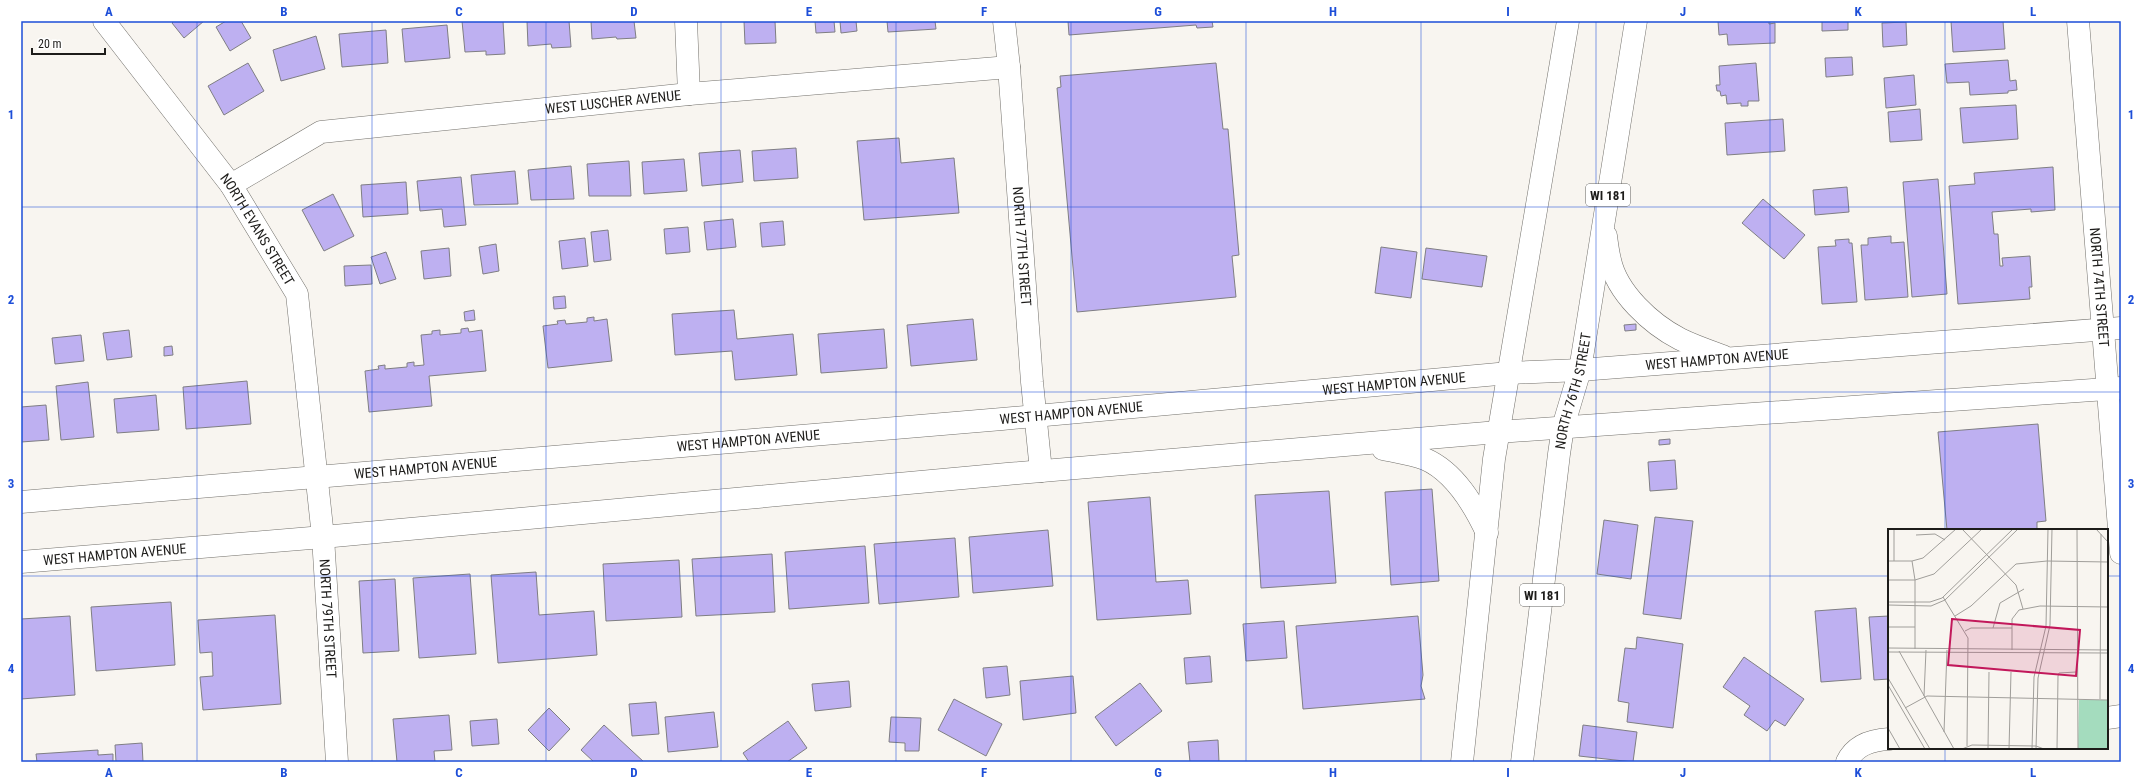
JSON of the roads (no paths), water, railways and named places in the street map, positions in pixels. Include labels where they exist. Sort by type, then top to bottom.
[{"type":"main road","name":"NORTH EVANS STREET","points":[[104,21],[231,185],[297,294],[315,476]]},
{"type":"main road","points":[[686,21],[690,94]]},
{"type":"main road","name":"NORTH 77TH STREET","points":[[1004,21],[1009,67],[1035,416],[1041,471]]},
{"type":"main road","points":[[1462,762],[1498,432],[1568,21]]},
{"type":"main road","name":"NORTH 76TH STREET","points":[[1522,762],[1563,427],[1580,370],[1636,21]]},
{"type":"main road","name":"NORTH 74TH STREET","points":[[2078,21],[2112,328],[2121,553]]},
{"type":"main road","name":"WEST LUSCHER AVENUE","points":[[231,185],[321,132],[690,94],[1009,67]]},
{"type":"main road","points":[[1605,210],[1610,261],[1618,281],[1629,296],[1646,315],[1664,330],[1680,339],[1728,358]]},
{"type":"main road","name":"WEST HAMPTON AVENUE","points":[[21,502],[1035,416],[1509,372],[1580,370],[2112,328]]},
{"type":"main road","name":"WEST HAMPTON AVENUE","points":[[21,562],[322,537],[1041,471],[1498,432],[2114,388]]},
{"type":"main road","points":[[1360,444],[1425,459],[1438,467],[1463,491],[1475,508],[1487,534]]},
{"type":"main road","name":"NORTH 79TH STREET","points":[[315,476],[322,537],[337,762]]},
{"type":"main road","points":[[2108,718],[2121,716]]},
{"type":"main road","points":[[1849,757],[1860,745],[1888,738]]}]
